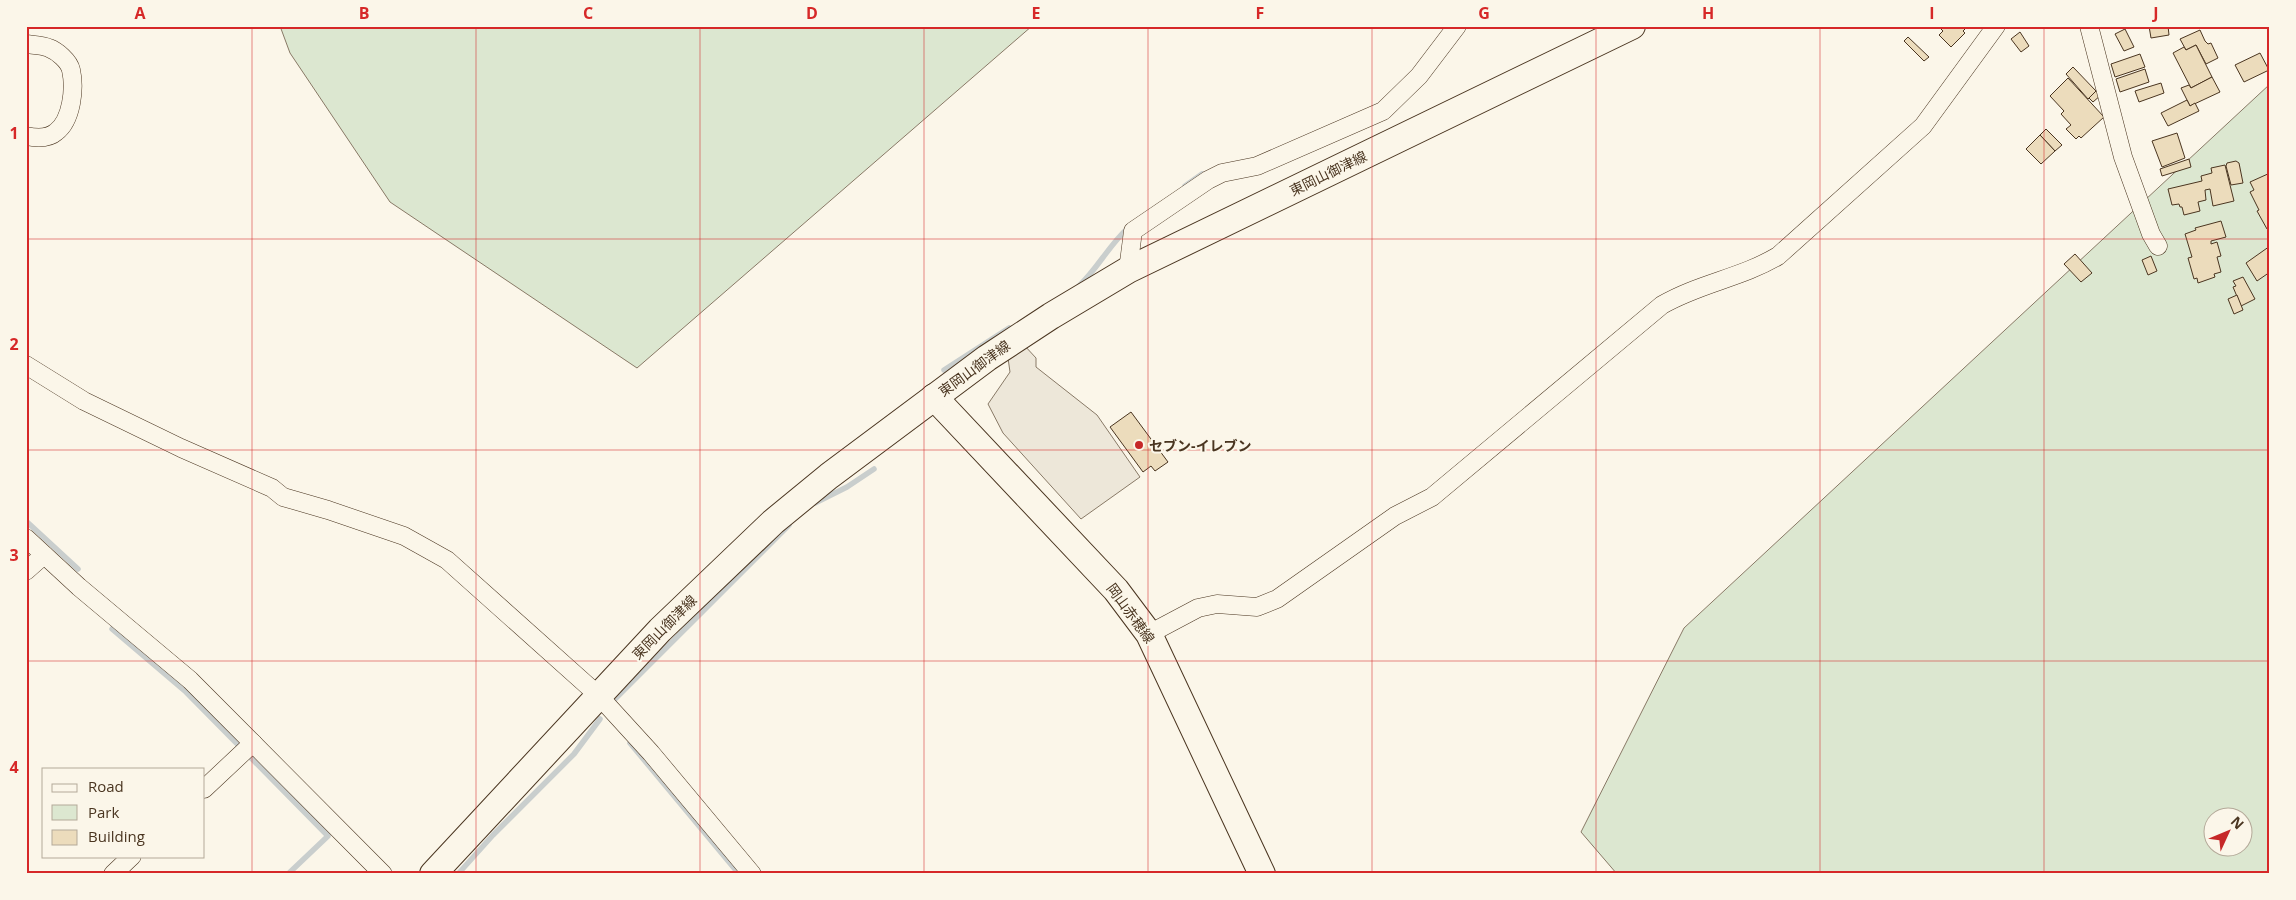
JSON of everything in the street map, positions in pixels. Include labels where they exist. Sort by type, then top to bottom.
[{"type":"main road","name":"東岡山御津線","points":[[433,874],[660,630],[773,522],[829,476],[987,358],[1051,316],[1128,270],[1632,26]]},
{"type":"main road","name":"岡山赤穂線","points":[[934,398],[1116,590],[1149,634],[1177,689],[1262,874]]},
{"type":"street","points":[[1128,270],[1133,231],[1208,180],[1222,173],[1257,166],[1384,111],[1418,76],[1457,26]]},
{"type":"street","points":[[1149,634],[1198,608],[1217,604],[1257,607],[1277,599],[1395,516],[1432,497],[1662,305],[1702,285],[1756,269],[1778,256],[1923,126],[1996,26]]},
{"type":"street","points":[[2089,26],[2123,157],[2151,234],[2158,246]]},
{"type":"street","points":[[26,44],[49,48],[62,56],[71,68],[72,94],[67,118],[56,133],[40,138],[26,136]]},
{"type":"street","points":[[26,365],[84,402],[272,488],[283,497],[404,536],[447,560],[598,695],[651,753],[752,874]]},
{"type":"street","points":[[26,538],[190,680],[247,748],[383,874]]},
{"type":"street","points":[[26,571],[44,555]]},
{"type":"street","points":[[205,788],[247,748]]},
{"type":"street","points":[[113,874],[130,858]]},
{"type":"green space","points":[[280,26],[1032,26],[637,368],[390,202],[290,53]]},
{"type":"green space","points":[[2270,84],[2270,874],[1617,874],[1581,832],[1684,628]]},
{"type":"shaded area","points":[[1024,345],[1036,358],[1036,367],[1097,415],[1140,477],[1081,519],[1003,433],[988,404],[1010,372],[1008,358]]},
{"type":"building","points":[[1938,26],[1968,26],[1963,31],[1965,33],[1951,47],[1939,35],[1943,31]]},
{"type":"building","points":[[2149,26],[2168,26],[2169,35],[2151,38]]},
{"type":"building","points":[[2125,29],[2134,47],[2124,51],[2115,34]]},
{"type":"building","points":[[2200,30],[2205,41],[2208,44],[2211,43],[2218,58],[2206,64],[2196,45],[2186,50],[2180,39]]},
{"type":"building","points":[[2020,32],[2029,46],[2021,52],[2011,39]]},
{"type":"building","points":[[1908,37],[1929,57],[1924,61],[1904,41]]},
{"type":"building","points":[[2196,45],[2212,77],[2191,88],[2173,53],[2184,47],[2186,50]]},
{"type":"building","points":[[2260,53],[2269,70],[2244,82],[2235,65]]},
{"type":"building","points":[[2140,54],[2145,67],[2115,77],[2111,64]]},
{"type":"building","points":[[2073,67],[2096,91],[2088,99],[2066,74]]},
{"type":"building","points":[[2145,69],[2149,82],[2120,92],[2116,79]]},
{"type":"building","points":[[2212,77],[2220,92],[2190,106],[2181,88],[2189,85],[2191,88]]},
{"type":"building","points":[[2068,78],[2104,117],[2081,138],[2079,136],[2076,139],[2066,129],[2071,125],[2061,114],[2064,111],[2050,96]]},
{"type":"building","points":[[2161,83],[2164,93],[2139,102],[2135,91]]},
{"type":"building","points":[[2096,91],[2101,95],[2093,102],[2089,98]]},
{"type":"building","points":[[2187,100],[2190,106],[2195,103],[2199,111],[2168,126],[2161,113]]},
{"type":"building","points":[[2046,129],[2062,145],[2055,151],[2040,135]]},
{"type":"building","points":[[2177,133],[2185,158],[2162,167],[2152,141]]},
{"type":"building","points":[[2040,135],[2055,151],[2041,164],[2026,149]]},
{"type":"building","points":[[2189,159],[2191,167],[2162,176],[2160,169]]},
{"type":"building","points":[[2236,161],[2239,163],[2243,183],[2231,185],[2226,166],[2227,163]]},
{"type":"building","points":[[2225,165],[2234,201],[2213,206],[2210,189],[2205,190],[2206,200],[2198,202],[2200,211],[2184,215],[2179,204],[2172,205],[2168,189],[2202,181],[2201,176],[2212,173],[2211,168]]},
{"type":"building","points":[[2270,173],[2270,228],[2267,229],[2257,211],[2259,210],[2250,192],[2254,190],[2250,182]]},
{"type":"building","points":[[2221,221],[2226,237],[2211,241],[2211,244],[2217,242],[2221,256],[2217,257],[2221,272],[2214,274],[2215,277],[2198,283],[2197,278],[2194,279],[2188,258],[2192,257],[2185,234],[2196,230],[2195,228]]},
{"type":"building","points":[[2270,246],[2270,272],[2257,281],[2246,263]]},
{"type":"building","points":[[2075,254],[2092,273],[2081,282],[2064,264]]},
{"type":"building","points":[[2151,256],[2157,271],[2148,275],[2142,260]]},
{"type":"building","points":[[2243,277],[2255,299],[2241,306],[2233,287],[2236,286],[2233,281]]},
{"type":"building","points":[[2237,295],[2243,310],[2234,314],[2228,299]]},
{"type":"building","name":"セブン-イレブン","points":[[1131,412],[1168,462],[1155,471],[1151,466],[1143,472],[1110,427]]},
{"type":"waterway","points":[[1185,186],[1202,174]]},
{"type":"waterway","points":[[1079,286],[1115,241],[1129,227]]},
{"type":"waterway","points":[[944,370],[1009,328]]},
{"type":"waterway","points":[[815,503],[847,487],[874,469]]},
{"type":"waterway","points":[[26,521],[78,569]]},
{"type":"waterway","points":[[615,699],[789,525]]},
{"type":"waterway","points":[[112,629],[186,692],[328,836],[288,874]]},
{"type":"waterway","points":[[458,874],[493,835],[574,754],[600,719]]},
{"type":"waterway","points":[[630,743],[739,874]]},
{"type":"place","name":"セブン-イレブン","points":[[1139,445]]}]
